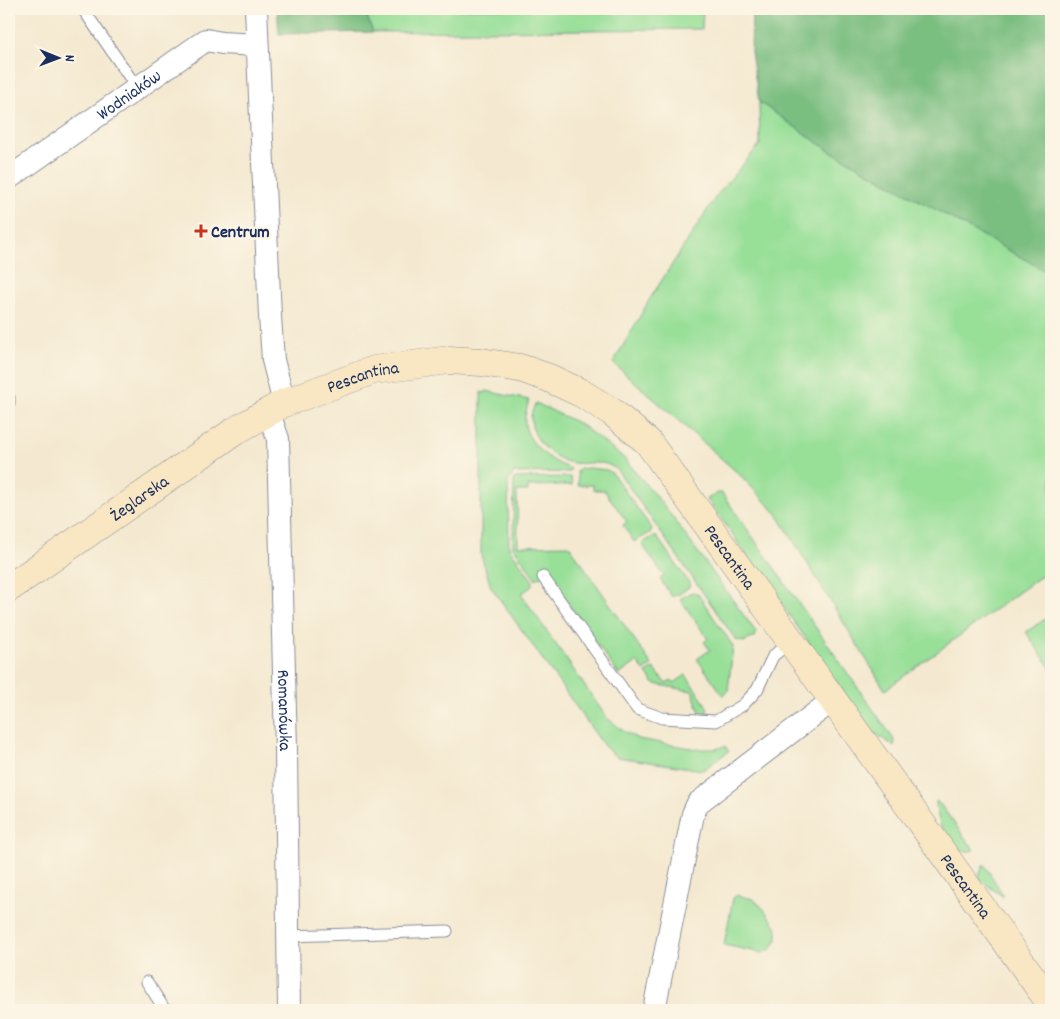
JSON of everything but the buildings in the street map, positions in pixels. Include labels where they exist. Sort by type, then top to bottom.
[{"type":"street","name":"Romanówka","points":[[256,9],[270,324],[278,439],[286,750],[289,1010]]},
{"type":"street","name":"Wodniaków","points":[[9,178],[206,40],[257,45]]},
{"type":"street","name":"Pescantina","points":[[276,407],[374,370],[449,360],[482,362],[520,368],[549,378],[581,393],[612,412],[648,442],[1051,1004]]},
{"type":"street","name":"Żeglarska","points":[[9,588],[235,431],[276,407]]},
{"type":"street","points":[[654,1010],[692,814],[698,803],[833,700]]},
{"type":"lane","points":[[83,9],[137,88]]},
{"type":"lane","points":[[9,398],[9,403]]},
{"type":"lane","points":[[543,577],[637,709],[662,718],[716,721],[743,705],[757,690],[773,656],[791,641]]},
{"type":"lane","points":[[288,936],[447,931]]},
{"type":"lane","points":[[147,982],[166,1010]]},
{"type":"green space","points":[[277,9],[364,9],[373,32],[279,34]]},
{"type":"green space","points":[[364,9],[703,9],[702,29],[373,32]]},
{"type":"green space","points":[[752,9],[1051,9],[1051,274],[827,149],[759,102],[751,52]]},
{"type":"green space","points":[[759,102],[827,149],[1051,274],[1051,569],[885,690],[777,514],[740,475],[613,363],[651,297],[717,195],[760,144]]},
{"type":"green space","points":[[486,391],[529,400],[525,424],[531,439],[542,452],[556,462],[571,469],[569,472],[514,473],[508,482],[509,548],[533,581],[532,586],[521,594],[607,718],[625,732],[638,739],[697,749],[715,749],[725,746],[729,751],[703,770],[617,757],[604,746],[491,587],[481,555],[481,392],[485,393]]},
{"type":"green space","points":[[536,403],[580,424],[624,458],[665,507],[756,632],[754,637],[744,642],[736,640],[617,470],[612,466],[601,463],[573,463],[565,461],[544,447],[534,433],[532,425],[531,415]]},
{"type":"green space","points":[[589,468],[607,470],[613,474],[652,529],[650,533],[634,542],[623,525],[627,522],[604,490],[593,490],[593,485],[578,485],[577,471]]},
{"type":"green space","points":[[571,478],[572,485],[528,486],[528,491],[517,491],[518,546],[569,545],[652,665],[644,671],[637,662],[619,675],[547,573],[536,579],[513,547],[514,479]]},
{"type":"green space","points":[[722,493],[895,741],[894,746],[871,731],[707,499]]},
{"type":"green space","points":[[652,537],[657,537],[690,584],[689,587],[678,595],[672,597],[660,579],[664,576],[642,544]]},
{"type":"green space","points":[[692,592],[698,594],[733,646],[728,691],[723,695],[697,659],[710,650],[704,642],[708,639],[680,599]]},
{"type":"green space","points":[[1051,615],[1051,669],[1026,632]]},
{"type":"green space","points":[[654,668],[666,684],[672,680],[674,683],[686,675],[706,705],[708,709],[706,714],[701,715],[692,691],[653,683],[646,673]]},
{"type":"green space","points":[[936,801],[974,850],[965,851],[957,849],[945,836],[938,818]]},
{"type":"green space","points":[[984,864],[1004,896],[980,880],[979,875]]},
{"type":"green space","points":[[737,895],[753,899],[763,908],[776,926],[777,940],[771,949],[762,953],[724,945],[733,898]]},
{"type":"place","name":"Centrum","points":[[201,231]]}]
